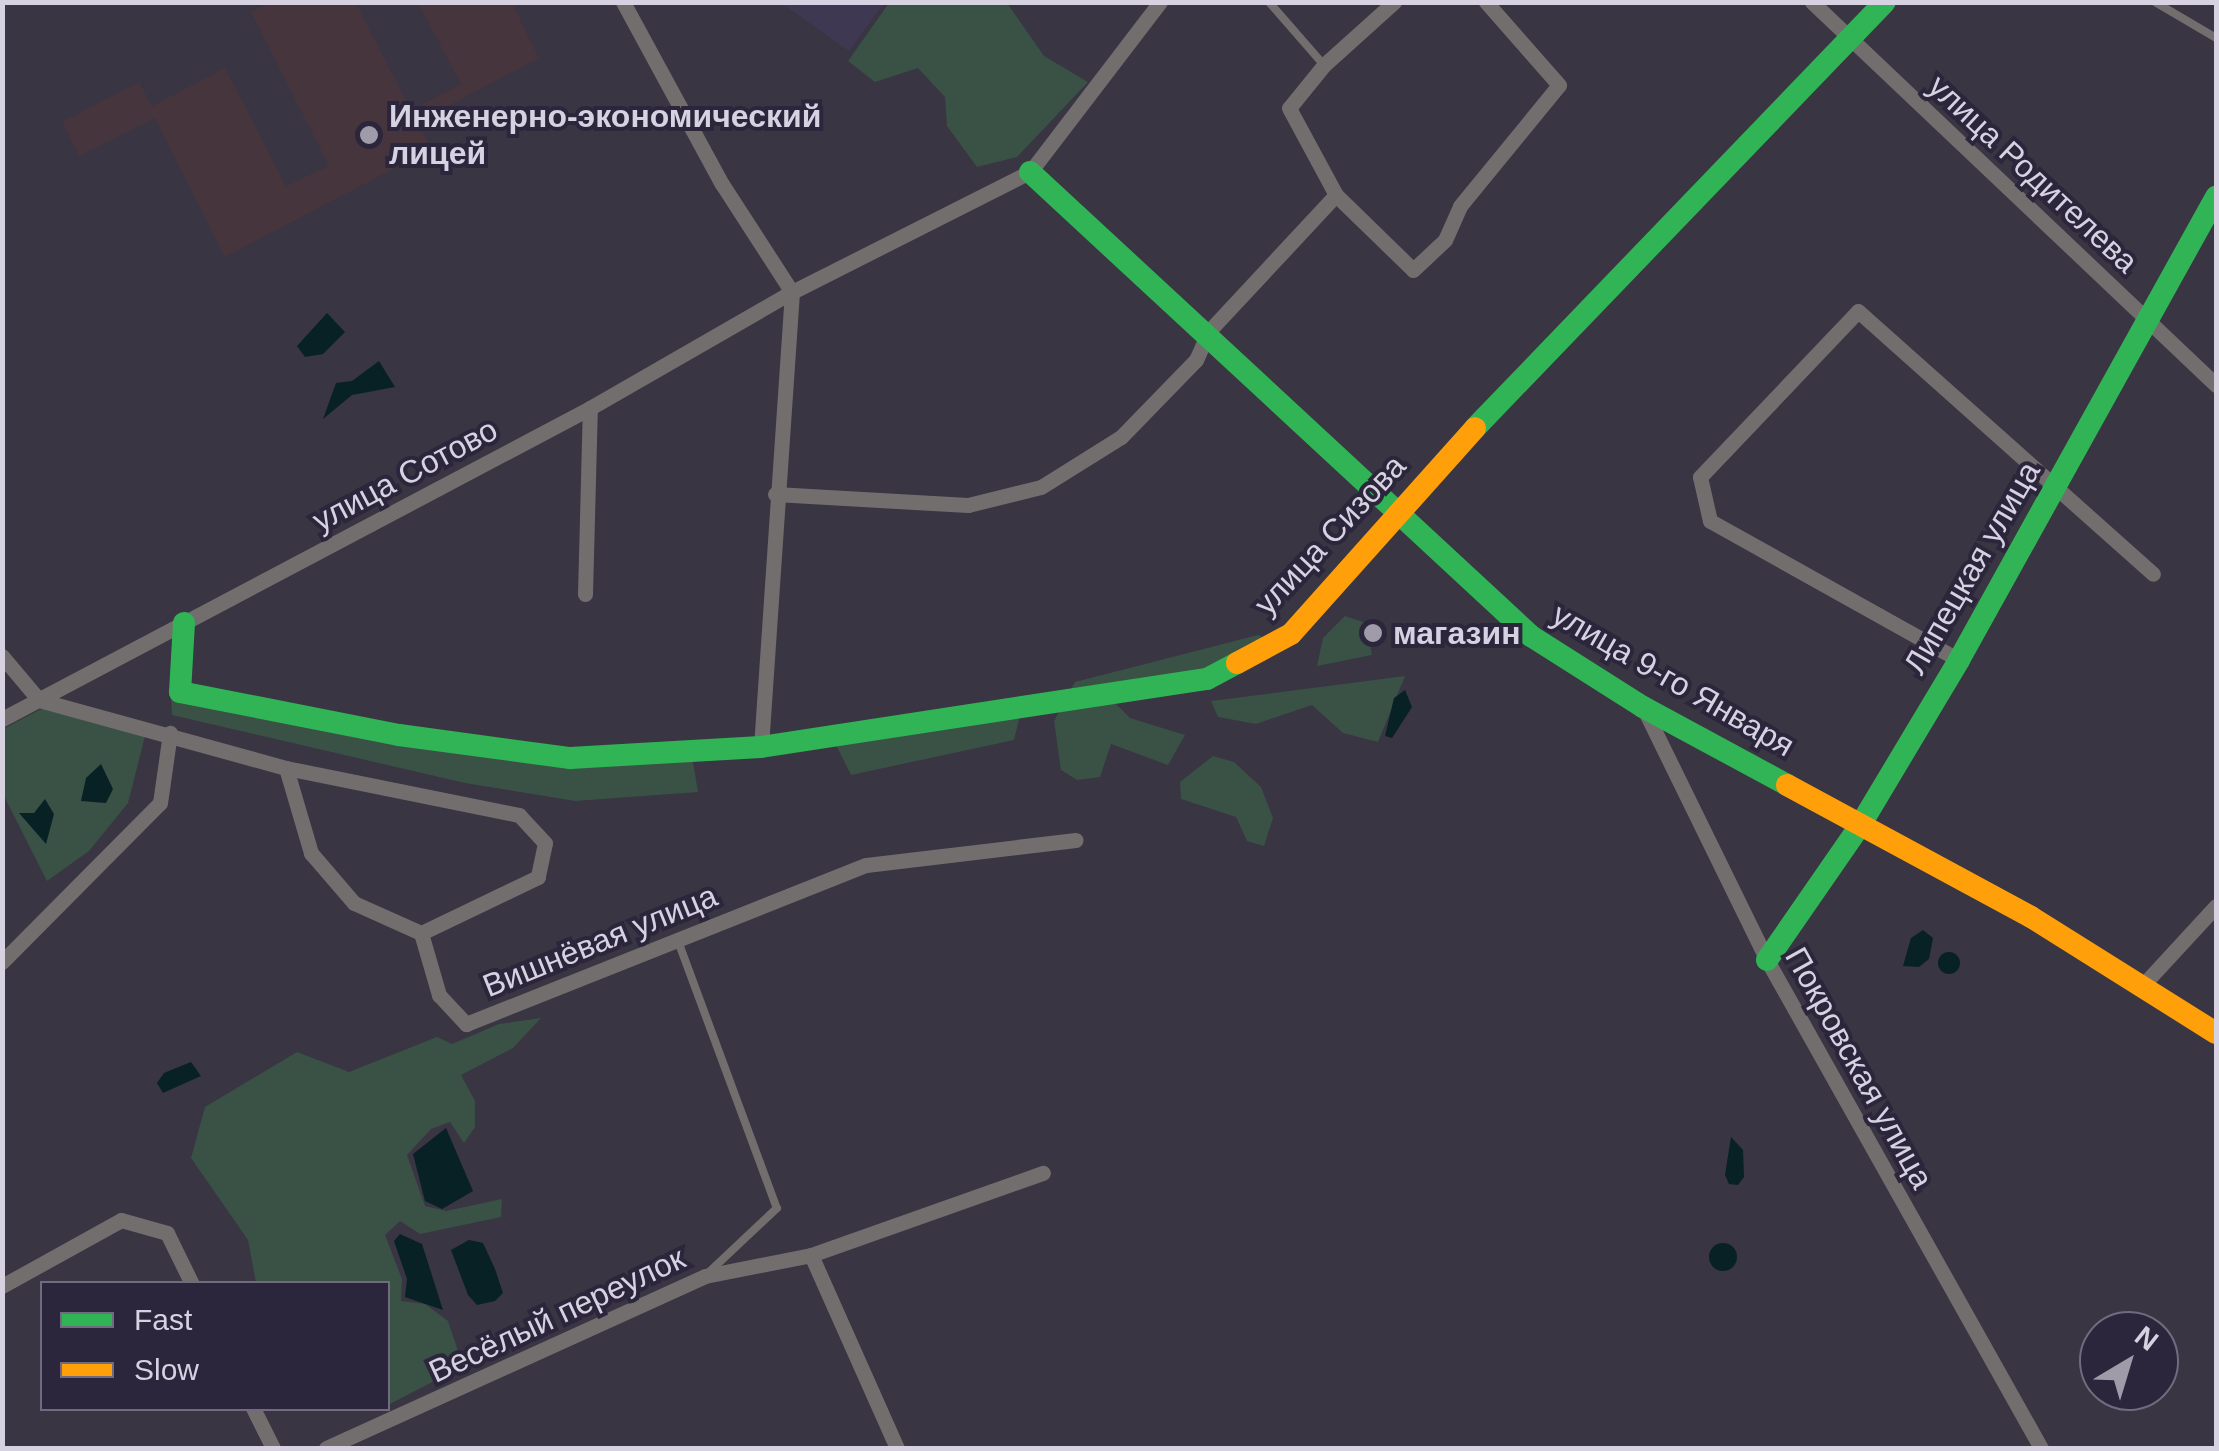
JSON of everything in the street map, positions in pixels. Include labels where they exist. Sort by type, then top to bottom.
[{"type":"street","points":[[624,2],[722,184],[792,292],[761,746]]},
{"type":"street","name":"улица Сотово","points":[[2,719],[590,408],[792,292],[1030,172],[1160,2]]},
{"type":"street","points":[[1394,2],[1324,65],[1288,108],[1336,195],[1413,270],[1445,240],[1460,206],[1559,84],[1497,6]]},
{"type":"street","name":"улица Родителева","points":[[1812,2],[2216,385]]},
{"type":"street","name":"улица Сизова","points":[[184,623],[180,692],[399,735],[570,758],[761,746],[1207,679],[1292,634],[1394,512],[1885,2]]},
{"type":"street","name":"улица 9-го Января","points":[[1030,172],[1208,331],[1394,512],[1531,636],[1643,707],[1862,824],[2143,984],[2216,1033]]},
{"type":"street","points":[[776,494],[968,505],[1041,487],[1120,437],[1196,360],[1208,331],[1336,195]]},
{"type":"street","name":"Липецкая улица","points":[[1767,960],[1862,824],[1959,660],[2216,198]]},
{"type":"street","points":[[1959,660],[1710,521],[1700,477],[1858,311],[2054,492],[2153,574]]},
{"type":"street","points":[[585,594],[590,408]]},
{"type":"street","points":[[2,656],[39,700],[286,768],[519,815],[544,843],[538,877],[421,933],[354,903],[311,853],[286,768]]},
{"type":"street","name":"Покровская улица","points":[[1643,707],[1767,960],[2041,1448]]},
{"type":"street","points":[[2,962],[160,803],[170,733]]},
{"type":"street","name":"Вишнёвая улица","points":[[421,933],[439,995],[466,1024],[866,865],[1076,840]]},
{"type":"street","points":[[2143,984],[2216,906]]},
{"type":"street","name":"Весёлый переулок","points":[[326,1448],[704,1276],[812,1255],[1043,1173]]},
{"type":"street","points":[[2,1286],[121,1220],[166,1233],[190,1281]]},
{"type":"street","points":[[812,1255],[897,1448]]},
{"type":"street","points":[[254,1411],[273,1448]]},
{"type":"lane","points":[[1270,2],[1324,65]]},
{"type":"lane","points":[[2156,2],[2216,38]]},
{"type":"lane","points":[[678,940],[777,1208],[704,1276]]},
{"type":"shaded area","name":"Инженерно-экономический лицей","points":[[271,2],[356,3],[411,110],[461,84],[418,3],[512,3],[539,58],[418,122],[431,149],[225,257],[155,118],[79,156],[62,122],[139,82],[152,106],[225,68],[286,186],[329,166],[251,12]]},
{"type":"shaded area","points":[[781,3],[884,3],[849,51]]},
{"type":"shaded area","points":[[889,3],[1007,3],[1044,56],[1088,82],[1017,157],[977,167],[947,126],[945,97],[918,68],[875,82],[848,61]]},
{"type":"shaded area","points":[[327,313],[345,332],[323,354],[305,357],[297,346]]},
{"type":"shaded area","points":[[379,361],[395,387],[352,395],[323,419],[336,383],[352,381]]},
{"type":"shaded area","points":[[1345,616],[1366,623],[1372,655],[1317,666],[1323,638]]},
{"type":"shaded area","points":[[1258,635],[1266,638],[1215,672],[1115,703],[1130,718],[1185,735],[1168,765],[1111,744],[1100,777],[1077,780],[1061,770],[1054,721],[1075,682]]},
{"type":"shaded area","points":[[1405,676],[1378,742],[1343,733],[1312,705],[1256,724],[1218,717],[1211,701]]},
{"type":"shaded area","points":[[1405,690],[1412,707],[1392,738],[1385,736],[1394,698]]},
{"type":"shaded area","points":[[171,697],[412,745],[692,756],[698,792],[575,801],[465,783],[172,715]]},
{"type":"shaded area","points":[[43,708],[145,736],[128,803],[89,851],[47,881],[3,794],[3,729]]},
{"type":"shaded area","points":[[1021,712],[1014,740],[851,775],[835,743]]},
{"type":"shaded area","points":[[1213,756],[1234,762],[1261,787],[1273,818],[1264,846],[1247,841],[1236,817],[1181,799],[1180,782]]},
{"type":"shaded area","points":[[101,764],[113,789],[106,803],[81,801],[86,778]]},
{"type":"shaded area","points":[[45,799],[54,814],[46,844],[19,813],[34,813]]},
{"type":"shaded area","points":[[1923,930],[1933,938],[1929,959],[1919,967],[1903,966],[1911,938]]},
{"type":"shaded area","points":[[1949,952],[1957,955],[1957,971],[1949,974],[1941,971],[1938,963],[1941,955]]},
{"type":"shaded area","points":[[541,1018],[513,1048],[461,1075],[475,1101],[475,1127],[464,1143],[450,1122],[431,1129],[407,1155],[425,1206],[446,1211],[502,1199],[501,1217],[420,1234],[400,1221],[385,1235],[402,1279],[401,1301],[425,1304],[448,1321],[463,1366],[390,1404],[390,1281],[256,1281],[248,1240],[191,1158],[205,1107],[297,1052],[349,1072],[437,1037],[452,1044],[499,1024]]},
{"type":"shaded area","points":[[191,1062],[201,1076],[163,1093],[157,1083],[164,1073]]},
{"type":"shaded area","points":[[446,1128],[473,1191],[442,1209],[425,1201],[413,1154]]},
{"type":"shaded area","points":[[1731,1137],[1743,1150],[1744,1177],[1738,1185],[1729,1184],[1725,1175]]},
{"type":"shaded area","points":[[400,1234],[422,1244],[443,1310],[405,1297],[407,1279],[394,1241]]},
{"type":"shaded area","points":[[469,1240],[483,1243],[495,1269],[503,1293],[495,1301],[477,1305],[468,1295],[451,1250]]},
{"type":"shaded area","points":[[1723,1243],[1733,1247],[1737,1257],[1733,1267],[1723,1271],[1713,1267],[1709,1257],[1713,1247]]},
{"type":"traffic: fast","points":[[1475,428],[1885,2]]},
{"type":"traffic: fast","points":[[1030,172],[1531,636],[1643,707],[1787,785]]},
{"type":"traffic: fast","points":[[1767,960],[1861,824],[1959,660],[2216,197]]},
{"type":"traffic: fast","points":[[184,623],[180,692],[399,735],[570,758],[761,747],[1207,679],[1237,663]]},
{"type":"traffic: slow","points":[[1237,663],[1291,634],[1475,428]]},
{"type":"traffic: slow","points":[[1787,785],[2031,917],[2216,1033]]},
{"type":"place","name":"Инженерно-экономический лицей","points":[[369,135]]},
{"type":"place","name":"магазин","points":[[1373,633]]}]
